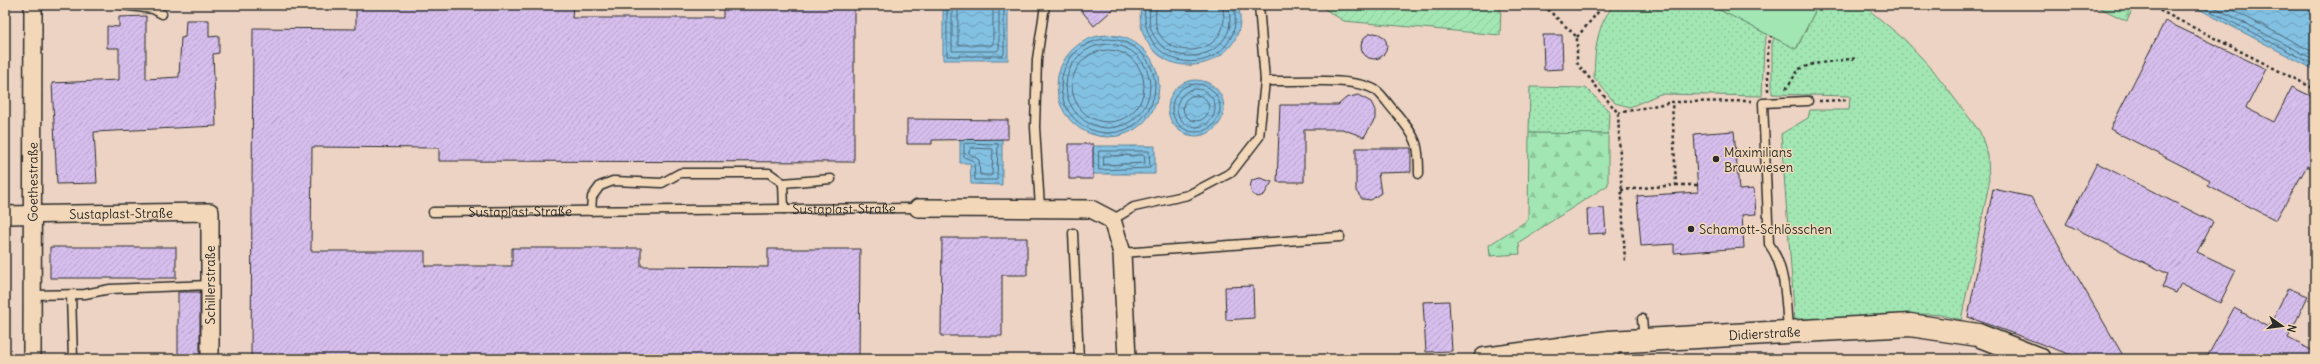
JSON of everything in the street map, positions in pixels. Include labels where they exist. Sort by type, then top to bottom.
[{"type":"street","name":"Goethestraße","points":[[32,359],[33,5]]},
{"type":"street","name":"Sustaplast-Straße","points":[[918,208],[1091,209],[1112,220]]},
{"type":"street","name":"Sustaplast-Straße","points":[[5,215],[32,213],[210,212]]},
{"type":"street","name":"Schillerstraße","points":[[210,212],[210,359]]},
{"type":"street","points":[[1112,220],[1122,252],[1127,359]]},
{"type":"street","name":"Didierstraße","points":[[1486,359],[1610,350],[1643,329],[1788,332],[1910,325],[1978,335],[2039,359]]},
{"type":"lane","points":[[122,5],[153,9],[162,14]]},
{"type":"lane","points":[[1040,208],[1035,127],[1036,67],[1045,5]]},
{"type":"lane","points":[[1112,220],[1134,207],[1188,195],[1232,172],[1259,137],[1265,81],[1259,5]]},
{"type":"lane","points":[[1265,81],[1350,82],[1364,84],[1377,92],[1413,134],[1419,148],[1419,174]]},
{"type":"lane","points":[[1788,332],[1786,300],[1777,256],[1768,244],[1766,103],[1808,101]]},
{"type":"lane","points":[[591,211],[592,197],[600,186],[613,181],[662,183],[680,173],[769,173],[783,183],[831,180]]},
{"type":"lane","points":[[783,183],[784,209]]},
{"type":"lane","name":"Sustaplast-Straße","points":[[433,212],[918,208]]},
{"type":"lane","points":[[1073,233],[1079,359]]},
{"type":"lane","points":[[1122,252],[1340,237]]},
{"type":"lane","points":[[32,295],[71,295],[110,289],[209,285]]},
{"type":"lane","points":[[71,295],[73,359]]},
{"type":"path","points":[[1543,5],[1577,38]]},
{"type":"path","points":[[1604,5],[1577,38],[1577,63],[1618,113],[1625,263]]},
{"type":"path","points":[[2149,5],[2315,89]]},
{"type":"path","points":[[1618,113],[1672,102],[1745,100],[1766,103],[1770,36]]},
{"type":"path","points":[[1787,102],[1786,91],[1799,69],[1813,64],[1858,58]]},
{"type":"path","points":[[1808,101],[1847,100]]},
{"type":"path","points":[[1672,102],[1676,186]]},
{"type":"path","points":[[1622,190],[1698,185]]},
{"type":"green space","points":[[1318,5],[1501,5],[1500,35],[1344,21]]},
{"type":"green space","points":[[1615,5],[1710,5],[1767,34],[1764,46],[1762,96],[1660,94],[1630,107],[1615,103],[1594,77],[1596,48],[1600,29],[1609,12]]},
{"type":"green space","points":[[1710,5],[1818,5],[1796,49]]},
{"type":"green space","points":[[1818,5],[1863,5],[1905,40],[1933,70],[1980,132],[1988,155],[1989,184],[1961,320],[1942,315],[1927,314],[1795,321],[1781,134],[1808,118],[1810,110],[1849,110],[1850,96],[1772,94],[1772,44],[1774,38],[1797,48]]},
{"type":"green space","points":[[2094,5],[2134,5],[2134,6],[2127,21]]},
{"type":"green space","points":[[1530,87],[1586,88],[1609,111],[1608,134],[1529,133]]},
{"type":"green space","points":[[1529,133],[1608,134],[1608,185],[1519,242],[1520,254],[1490,256],[1489,245],[1528,220]]},
{"type":"water","points":[[943,5],[1008,5],[1008,60],[943,60]]},
{"type":"water","points":[[1142,5],[1238,5],[1240,24],[1234,40],[1224,53],[1209,62],[1192,65],[1175,63],[1159,55],[1146,40],[1141,23],[1140,14]]},
{"type":"water","points":[[2191,5],[2315,5],[2315,70]]},
{"type":"water","points":[[1108,35],[1128,39],[1144,50],[1155,66],[1159,86],[1155,106],[1144,122],[1128,133],[1108,137],[1088,133],[1072,122],[1061,106],[1057,86],[1061,66],[1072,50],[1088,39]]},
{"type":"water","points":[[1190,80],[1202,80],[1212,84],[1220,92],[1224,102],[1224,114],[1220,124],[1212,132],[1202,136],[1190,136],[1180,132],[1172,124],[1168,114],[1168,102],[1172,92],[1180,84]]},
{"type":"water","points":[[960,139],[1002,139],[1002,185],[971,184],[970,163],[960,163]]},
{"type":"water","points":[[1093,146],[1155,146],[1155,174],[1093,174]]},
{"type":"building","points":[[356,5],[573,5],[572,18],[723,18],[723,5],[854,5],[854,162],[439,161],[439,148],[312,147],[311,251],[425,251],[425,266],[512,266],[512,248],[641,248],[641,266],[768,267],[768,249],[860,249],[859,359],[251,358],[253,28],[356,29]]},
{"type":"building","points":[[1077,5],[1118,5],[1094,26]]},
{"type":"building","points":[[146,16],[146,79],[179,77],[181,38],[185,37],[186,20],[209,20],[209,37],[219,36],[219,53],[213,54],[216,126],[94,132],[97,183],[57,184],[52,83],[119,80],[119,48],[107,48],[107,26],[119,27],[119,17]]},
{"type":"building","points":[[2165,21],[2266,69],[2246,108],[2274,122],[2292,87],[2315,98],[2315,170],[2307,166],[2276,220],[2207,185],[2210,180],[2110,129]]},
{"type":"building","points":[[1374,33],[1383,37],[1387,46],[1383,55],[1374,59],[1365,55],[1361,46],[1365,37]]},
{"type":"building","points":[[1543,35],[1562,35],[1563,69],[1544,70]]},
{"type":"building","points":[[1358,95],[1371,102],[1375,110],[1375,119],[1364,137],[1342,129],[1304,129],[1304,182],[1277,182],[1280,105],[1338,105],[1346,98]]},
{"type":"building","points":[[907,119],[1008,120],[1008,139],[932,140],[932,144],[907,144]]},
{"type":"building","name":"Schamott-Schlösschen","points":[[1734,131],[1739,190],[1754,189],[1756,214],[1742,215],[1744,248],[1674,253],[1674,244],[1641,246],[1637,196],[1698,192],[1694,134]]},
{"type":"building","points":[[1069,144],[1093,144],[1093,179],[1069,179]]},
{"type":"building","points":[[1356,148],[1411,148],[1411,172],[1378,173],[1381,193],[1371,200],[1362,199],[1356,191]]},
{"type":"building","points":[[2097,163],[2213,222],[2197,252],[2236,270],[2220,303],[2181,283],[2176,293],[2162,287],[2168,274],[2066,224]]},
{"type":"building","points":[[1260,178],[1272,182],[1264,195],[1258,197],[1252,194],[1250,187],[1252,180]]},
{"type":"building","points":[[1993,189],[2031,197],[2125,359],[2082,359],[1968,317]]},
{"type":"building","points":[[1604,208],[1606,233],[1588,234],[1587,209]]},
{"type":"building","points":[[942,238],[1027,238],[1027,275],[1002,275],[1002,336],[941,336]]},
{"type":"building","points":[[50,247],[176,247],[176,278],[50,278]]},
{"type":"building","points":[[1253,286],[1254,318],[1226,320],[1225,287]]},
{"type":"building","points":[[2288,288],[2308,296],[2288,338],[2315,352],[2315,359],[2206,359],[2234,308],[2269,327]]},
{"type":"building","points":[[178,292],[200,292],[200,359],[178,359]]},
{"type":"building","points":[[1449,301],[1452,351],[1426,352],[1423,302]]},
{"type":"place","name":"Maximilians Brauwiesen","points":[[1716,159]]},
{"type":"place","name":"Schamott-Schlösschen","points":[[1691,229]]}]
